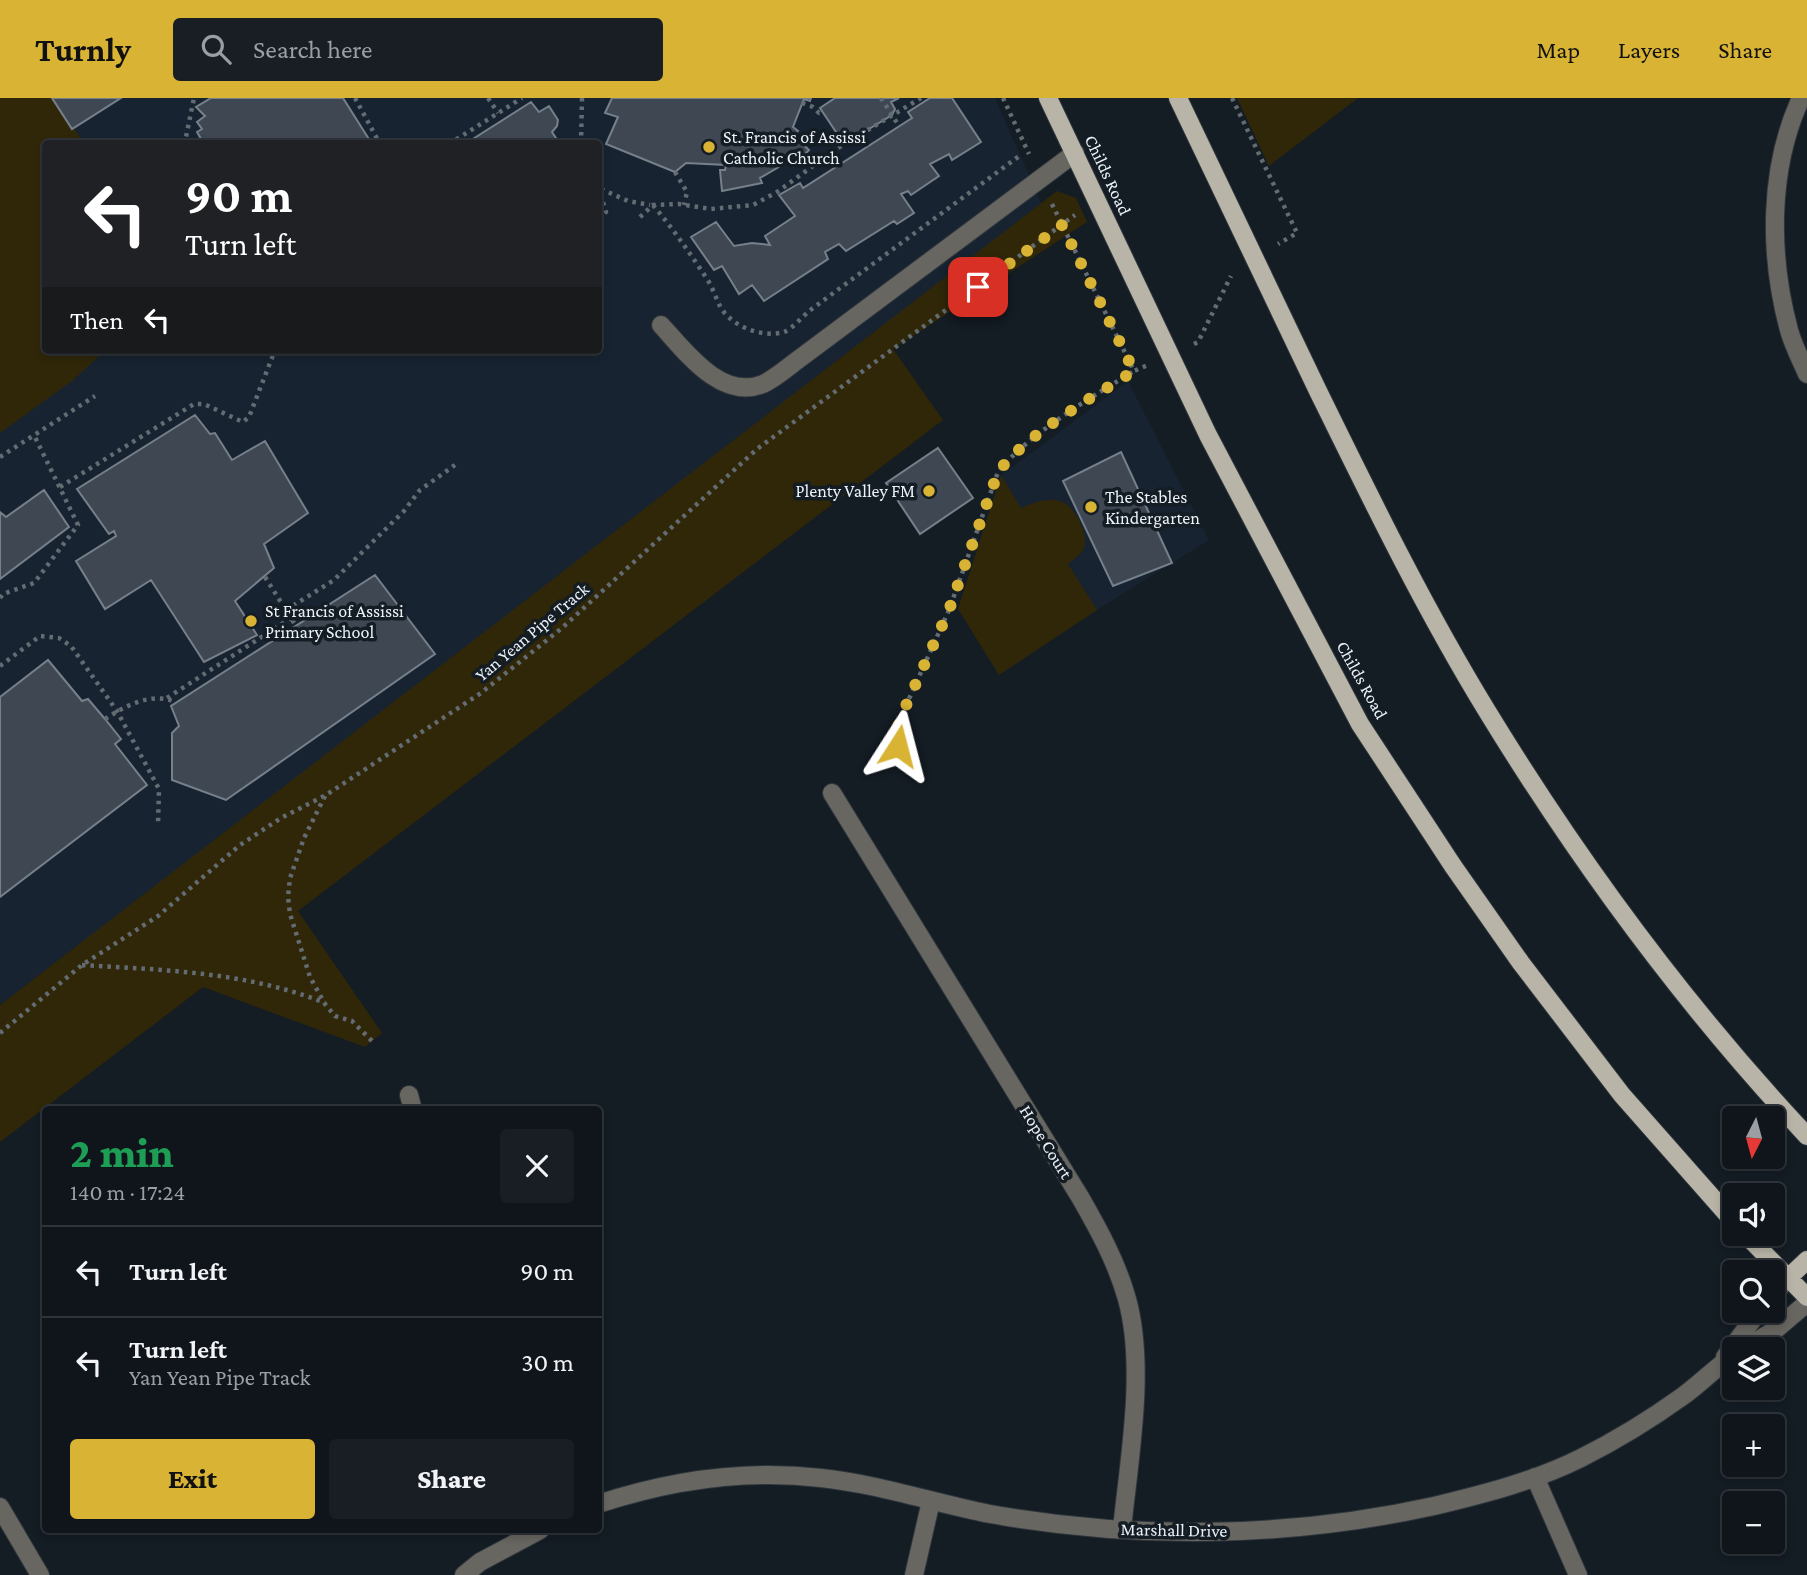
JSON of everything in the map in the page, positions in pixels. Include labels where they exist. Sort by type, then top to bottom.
[{"type":"main road","name":"Childs Road","points":[[1048,98],[1208,435],[1360,724],[1453,866],[1521,963],[1622,1095],[1722,1208]]},
{"type":"main road","points":[[1178,98],[1389,533],[1424,601],[1487,711],[1565,832],[1646,943],[1723,1040],[1807,1136]]},
{"type":"main road","points":[[1757,1246],[1807,1297]]},
{"type":"main road","points":[[1788,1278],[1807,1260]]},
{"type":"street","points":[[1801,98],[1782,155],[1774,239],[1779,284],[1790,332],[1807,374]]},
{"type":"street","points":[[662,325],[697,365],[713,377],[737,386],[760,385],[799,359],[1074,153]]},
{"type":"street","name":"Hope Court","points":[[832,793],[1105,1240],[1128,1300],[1133,1333],[1135,1402],[1122,1529]]},
{"type":"street","points":[[1785,1281],[1788,1278]]},
{"type":"street","points":[[1764,1337],[1807,1303]]},
{"type":"street","name":"Marshall Drive","points":[[1718,1366],[1750,1323]]},
{"type":"street","name":"Marshall Drive","points":[[602,1503],[636,1491],[680,1482],[720,1476],[776,1473],[835,1480],[990,1513],[1058,1524],[1122,1529],[1236,1531],[1312,1527],[1392,1515],[1452,1502],[1535,1477],[1578,1459],[1651,1418],[1686,1394],[1722,1364]]},
{"type":"street","points":[[1535,1477],[1578,1575]]},
{"type":"street","points":[[914,1575],[932,1501]]},
{"type":"street","points":[[0,1507],[40,1575]]},
{"type":"street","points":[[464,1575],[480,1562],[534,1533]]},
{"type":"path","points":[[188,140],[186,137],[194,98]]},
{"type":"path","points":[[355,98],[378,140]]},
{"type":"path","points":[[488,98],[498,113]]},
{"type":"path","points":[[455,140],[522,98]]},
{"type":"path","points":[[582,98],[582,140]]},
{"type":"path","points":[[881,98],[899,126]]},
{"type":"path","points":[[602,189],[628,201],[652,205],[684,205],[711,209],[753,205],[777,192],[838,148],[921,98]]},
{"type":"path","points":[[885,759],[898,746],[899,721],[949,610],[998,472],[1032,440],[1076,407],[1134,371],[1198,342],[1235,269],[1297,233],[1232,98]]},
{"type":"path","points":[[802,103],[813,107],[819,113],[823,112]]},
{"type":"path","points":[[652,205],[674,230],[730,319],[746,328],[766,333],[786,331],[808,311],[1028,150]]},
{"type":"path","points":[[675,172],[687,192],[684,205]]},
{"type":"path","points":[[602,196],[606,212],[602,216]]},
{"type":"path","points":[[640,216],[652,205]]},
{"type":"path","name":"Yan Yean Pipe Track","points":[[0,1033],[82,965],[158,916],[240,845],[281,818],[326,795],[481,693],[562,628],[757,449],[1062,225],[1134,371]]},
{"type":"path","points":[[60,487],[194,404],[204,404],[243,422],[248,417],[273,354]]},
{"type":"path","points":[[0,457],[94,396]]},
{"type":"path","points":[[1,595],[34,583],[78,524],[34,435]]},
{"type":"path","points":[[286,610],[334,580],[404,511],[420,490],[455,465]]},
{"type":"path","points":[[265,577],[296,626]]},
{"type":"path","points":[[167,698],[291,618]]},
{"type":"path","points":[[0,666],[40,636],[59,638],[71,646],[117,711],[159,789],[158,825]]},
{"type":"path","points":[[106,719],[128,705],[161,696],[176,702]]},
{"type":"path","points":[[326,795],[304,838],[290,877],[288,897],[298,944],[310,977],[325,1004],[335,1016],[352,1021],[374,1044]]},
{"type":"path","points":[[82,965],[165,970],[260,982],[325,1004]]},
{"type":"shaded area","name":"St Francis of Assissi Primary School","points":[[0,98],[995,98],[1043,207],[0,1005]]},
{"type":"shaded area","points":[[0,98],[54,98],[82,140],[42,140],[42,354],[102,354],[72,381],[0,433]]},
{"type":"shaded area","points":[[1237,98],[1358,98],[1269,166]]},
{"type":"shaded area","points":[[1057,191],[1076,198],[1087,222],[893,349],[943,420],[298,911],[382,1033],[365,1047],[203,987],[47,1106],[42,1106],[42,1110],[0,1142],[0,1005]]},
{"type":"shaded area","name":"The Stables Kindergarten","points":[[1128,381],[1209,540],[999,675],[958,609],[1001,475]]},
{"type":"shaded area","points":[[1001,475],[1021,508],[1040,501],[1055,500],[1065,504],[1075,514],[1085,542],[1081,553],[1068,564],[1097,610],[999,675],[958,609]]},
{"type":"building","points":[[52,98],[121,98],[72,129]]},
{"type":"building","points":[[211,98],[343,98],[369,140],[202,140],[197,132],[202,129],[197,122],[205,116],[196,107]]},
{"type":"building","name":"St. Francis of Assissi Catholic Church","points":[[612,98],[811,98],[810,101],[804,99],[793,127],[798,131],[794,136],[809,150],[794,166],[791,160],[760,178],[762,183],[722,191],[720,170],[725,170],[726,165],[686,163],[675,172],[606,144],[618,117],[605,113]]},
{"type":"building","points":[[835,98],[899,98],[891,102],[895,109],[892,115],[844,144],[820,108]]},
{"type":"building","points":[[930,98],[952,98],[981,142],[952,160],[949,154],[930,164],[939,176],[911,195],[908,191],[901,194],[914,213],[897,224],[894,221],[846,251],[839,244],[825,252],[828,259],[764,301],[752,285],[739,294],[722,266],[714,270],[691,237],[716,222],[734,246],[752,243],[770,245],[765,236],[795,216],[779,195],[800,183],[803,188],[912,118],[908,112]]},
{"type":"building","points":[[531,102],[539,112],[549,106],[558,120],[552,132],[557,140],[471,140]]},
{"type":"building","points":[[195,415],[210,434],[215,433],[232,460],[265,441],[308,513],[264,544],[274,568],[235,601],[257,635],[204,662],[151,580],[105,609],[76,561],[116,536],[114,531],[109,534],[77,489]]},
{"type":"building","name":"Plenty Valley FM","points":[[938,448],[973,498],[920,534],[886,483]]},
{"type":"building","points":[[1121,452],[1172,563],[1113,586],[1063,481]]},
{"type":"building","points":[[44,490],[69,527],[0,579],[0,512],[6,517]]},
{"type":"building","points":[[375,575],[435,654],[226,800],[172,780],[172,733],[179,726],[171,706]]},
{"type":"building","points":[[48,660],[82,701],[88,699],[121,739],[115,744],[147,785],[0,897],[0,697]]},
{"type":"place","name":"St. Francis of Assissi Catholic Church","points":[[709,147]]},
{"type":"place","name":"Plenty Valley FM","points":[[929,491]]},
{"type":"place","name":"The Stables Kindergarten","points":[[1091,507]]},
{"type":"place","name":"St Francis of Assissi Primary School","points":[[251,621]]},
{"type":"route","points":[[898,746],[899,721],[949,610],[998,472],[1032,440],[1076,407],[1134,371],[1062,225],[978,287]]}]
